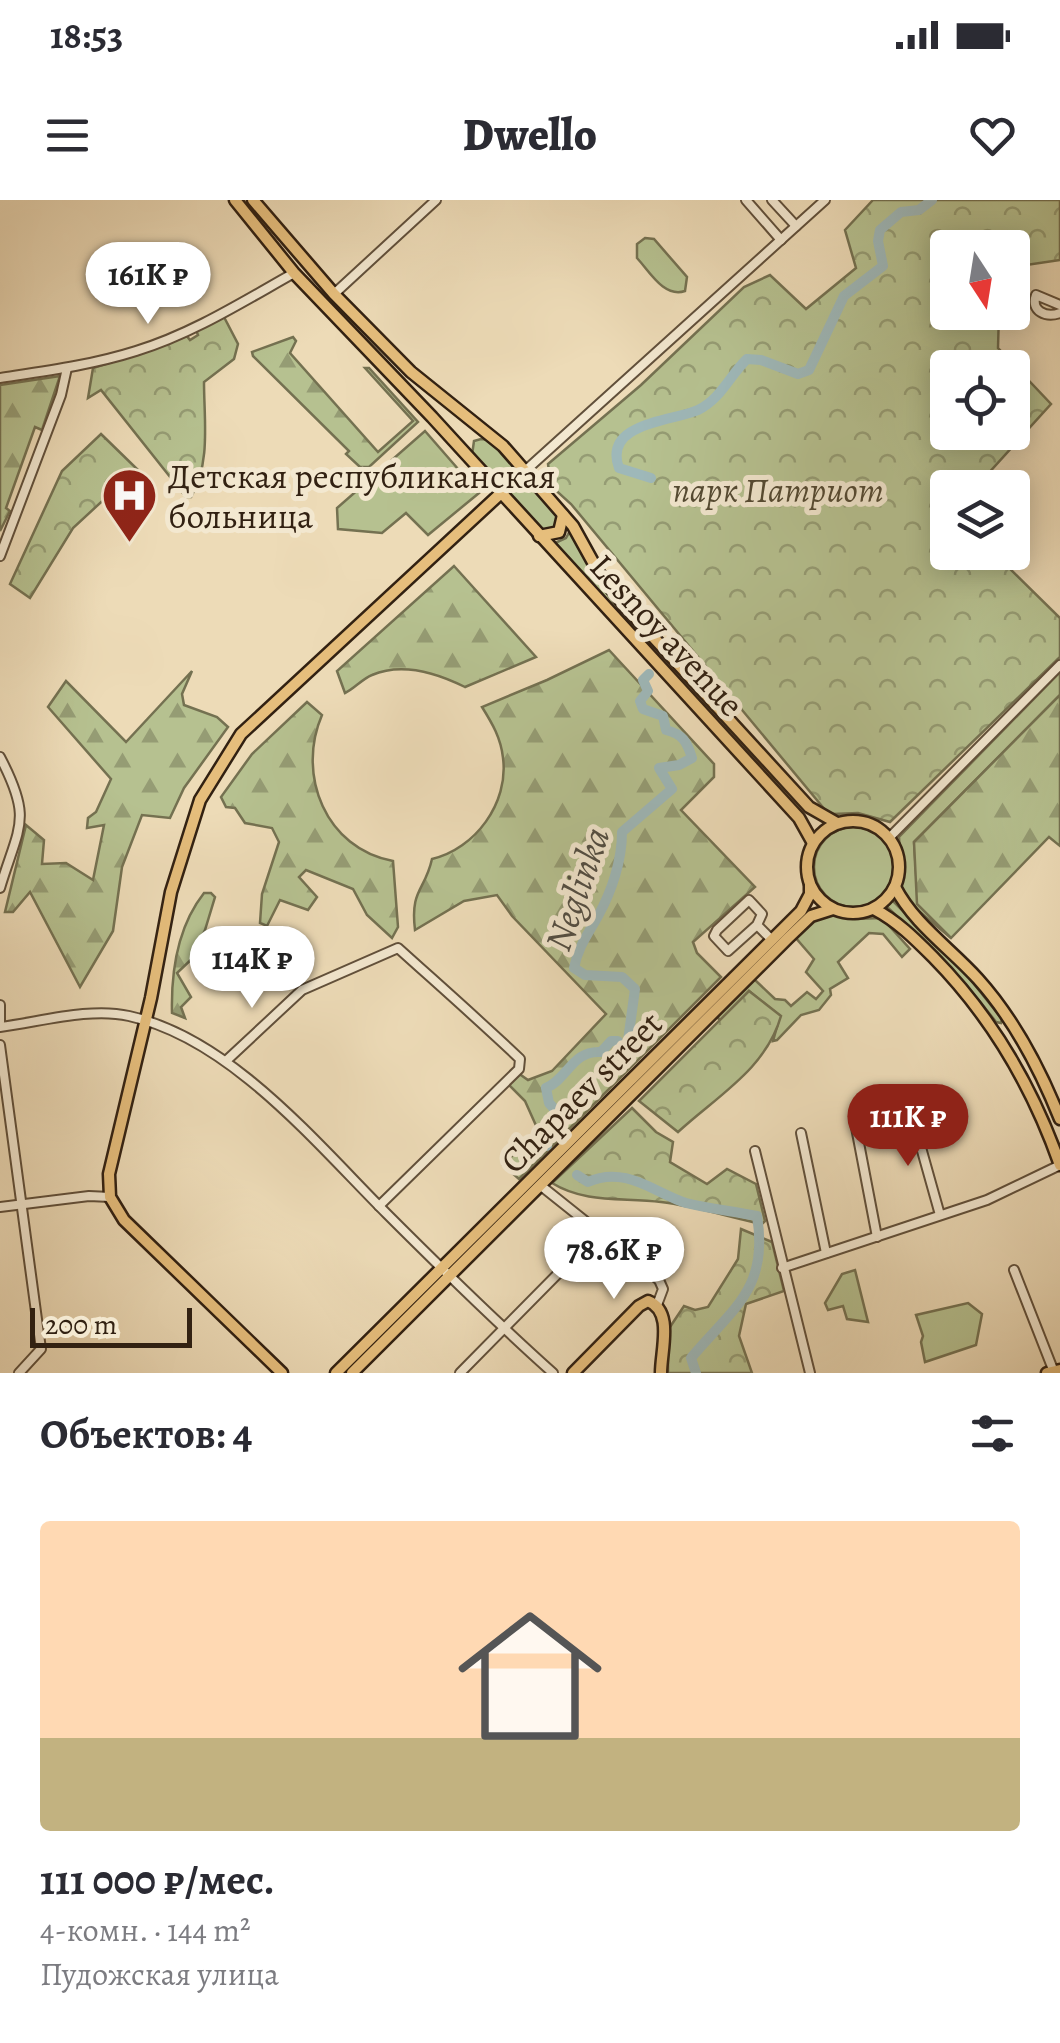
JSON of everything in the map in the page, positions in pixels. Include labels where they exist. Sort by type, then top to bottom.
[{"type":"main road","name":"Lesnoy avenue","points":[[235,200],[294,273],[799,818],[813,843]]},
{"type":"main road","name":"Lesnoy avenue","points":[[253,200],[334,294],[400,360],[425,384],[492,434],[563,514],[606,583],[809,807],[836,823]]},
{"type":"main road","points":[[388,372],[400,360]]},
{"type":"main road","points":[[282,1373],[124,1220],[110,1197],[109,1174],[171,892],[200,800],[241,734],[500,494]]},
{"type":"main road","points":[[539,536],[559,532],[563,514]]},
{"type":"main road","points":[[848,820],[871,824],[890,837],[900,862],[895,887],[886,900],[860,913],[833,909],[816,895],[806,865],[813,843],[836,823],[848,820]]},
{"type":"main road","name":"Chapaev street","points":[[352,1373],[801,911],[810,885]]},
{"type":"main road","points":[[895,887],[905,906],[979,980],[1014,1027],[1060,1119]]},
{"type":"main road","points":[[874,908],[892,918],[929,953],[996,1032],[1034,1099],[1060,1165]]},
{"type":"main road","name":"Chapaev street","points":[[336,1373],[540,1185],[811,916],[833,909]]},
{"type":"main road","points":[[996,1032],[1006,1016]]},
{"type":"main road","points":[[996,1032],[1014,1027]]},
{"type":"main road","points":[[573,1373],[648,1301],[660,1309],[661,1373]]},
{"type":"street","points":[[334,294],[436,200]]},
{"type":"street","points":[[746,200],[781,240]]},
{"type":"street","points":[[772,200],[796,226]]},
{"type":"street","points":[[525,471],[825,200]]},
{"type":"street","points":[[0,378],[67,368],[139,350],[184,332],[294,273]]},
{"type":"street","points":[[1060,305],[1036,295],[1034,302],[1042,313],[1060,313]]},
{"type":"street","points":[[0,556],[61,395],[67,368]]},
{"type":"street","points":[[890,837],[1060,665]]},
{"type":"street","points":[[0,757],[17,790],[22,812],[0,888]]},
{"type":"street","points":[[749,900],[762,914],[757,925],[728,951],[714,936],[749,900]]},
{"type":"street","points":[[757,925],[772,940]]},
{"type":"street","points":[[227,1060],[302,990],[398,948],[425,968],[520,1059],[519,1068],[380,1206]]},
{"type":"street","points":[[732,948],[746,965]]},
{"type":"street","points":[[0,1005],[0,1025],[114,1014],[145,1020],[193,1040],[227,1060],[553,1373]]},
{"type":"street","points":[[0,1045],[3,1092],[23,1204],[41,1350],[19,1373]]},
{"type":"street","points":[[884,1108],[908,1101],[940,1216]]},
{"type":"street","points":[[854,1116],[877,1236]]},
{"type":"street","points":[[801,1133],[826,1253]]},
{"type":"street","points":[[0,1148],[14,1146]]},
{"type":"street","points":[[754,1151],[810,1373]]},
{"type":"street","points":[[782,1268],[986,1200],[1060,1165]]},
{"type":"street","points":[[540,1185],[659,1280],[663,1289],[660,1309]]},
{"type":"street","points":[[0,1207],[110,1197]]},
{"type":"street","points":[[460,1373],[598,1233]]},
{"type":"street","points":[[1014,1270],[1054,1372]]},
{"type":"green space","name":"парк Патриот","points":[[873,200],[1060,200],[1060,260],[1030,264],[1030,230],[930,230],[930,330],[999,330],[1000,350],[930,350],[930,450],[1009,450],[991,470],[930,470],[930,570],[1011,570],[1060,618],[1060,657],[890,822],[858,813],[826,811],[571,504],[551,486],[548,464],[641,385],[744,287],[770,275],[806,309],[856,268],[845,230]]},
{"type":"green space","points":[[645,238],[654,239],[687,277],[685,291],[664,287],[637,258],[637,244]]},
{"type":"green space","points":[[224,317],[238,344],[234,359],[204,382],[204,456],[197,484],[191,497],[186,497],[101,390],[88,398],[93,368],[186,335],[190,340],[198,335],[196,330]]},
{"type":"green space","points":[[293,337],[296,341],[290,353],[378,452],[413,421],[365,368],[418,422],[369,467],[360,467],[346,454],[349,451],[253,356],[252,352]]},
{"type":"green space","points":[[60,376],[42,430],[35,427],[6,508],[10,511],[0,531],[0,385]]},
{"type":"green space","name":"парк Патриот","points":[[1030,382],[1051,404],[1030,427]]},
{"type":"green space","points":[[425,431],[479,493],[428,535],[406,513],[382,533],[338,529],[337,508]]},
{"type":"green space","points":[[101,434],[137,469],[73,528],[30,598],[10,584],[62,471]]},
{"type":"green space","points":[[490,440],[561,516],[560,530],[544,531],[472,455],[474,441]]},
{"type":"green space","points":[[571,529],[652,643],[647,648],[555,543],[566,538]]},
{"type":"green space","points":[[454,566],[536,657],[465,687],[443,677],[395,669],[372,675],[345,693],[337,671]]},
{"type":"green space","points":[[609,650],[714,764],[714,777],[681,810],[755,887],[693,942],[697,953],[721,977],[519,1179],[503,1165],[538,1130],[525,1101],[508,1084],[518,1073],[528,1080],[552,1071],[606,1014],[512,916],[497,895],[464,901],[415,930],[416,898],[432,859],[448,854],[475,835],[495,807],[503,775],[502,751],[482,707]]},
{"type":"green space","points":[[192,671],[182,694],[184,705],[217,717],[228,727],[184,788],[170,818],[142,815],[122,867],[113,931],[80,987],[30,892],[13,912],[5,912],[26,825],[44,840],[42,864],[66,863],[93,880],[104,825],[87,828],[88,818],[96,812],[111,779],[48,707],[66,681],[126,742]]},
{"type":"green space","points":[[1060,672],[1060,695],[914,842],[918,904],[951,938],[908,902],[902,891],[899,837]]},
{"type":"green space","points":[[1060,695],[1060,846],[1049,837],[951,938],[917,904],[914,842]]},
{"type":"green space","points":[[307,702],[322,715],[313,761],[315,784],[323,806],[350,842],[393,861],[398,927],[392,938],[367,915],[353,889],[306,870],[299,877],[317,897],[308,910],[280,900],[267,926],[260,923],[262,894],[279,842],[272,828],[245,823],[235,808],[226,807],[221,797],[252,754]]},
{"type":"green space","points":[[854,827],[869,830],[882,839],[891,852],[891,882],[882,895],[869,904],[854,907],[839,904],[826,895],[817,882],[814,867],[817,852],[826,839],[839,830]]},
{"type":"green space","points":[[204,893],[215,897],[198,953],[177,973],[191,997],[181,1007],[185,1018],[172,1013],[175,966],[182,935]]},
{"type":"green space","points":[[892,900],[966,974],[1002,1019],[1001,1023],[886,906]]},
{"type":"green space","points":[[828,913],[855,919],[882,918],[910,949],[902,957],[883,934],[869,933],[838,962],[848,978],[830,989],[831,995],[819,1010],[801,1015],[777,1040],[773,1041],[780,1016],[749,991],[720,1021],[717,1016],[754,979],[775,999],[785,1000],[791,1006],[807,992],[816,999],[823,991],[806,972],[814,959],[795,937]]},
{"type":"green space","points":[[749,991],[781,1016],[774,1035],[752,1067],[678,1132],[639,1101]]},
{"type":"green space","points":[[632,1108],[656,1132],[673,1142],[670,1162],[707,1184],[727,1169],[756,1184],[765,1221],[762,1224],[661,1202],[591,1197],[552,1183]]},
{"type":"green space","points":[[741,1229],[772,1242],[784,1291],[746,1304],[739,1336],[752,1373],[668,1373],[668,1330],[684,1306],[695,1310],[708,1307],[738,1259]]},
{"type":"green space","points":[[855,1270],[868,1322],[847,1319],[843,1306],[828,1310],[825,1303],[842,1274]]},
{"type":"green space","points":[[968,1303],[982,1314],[976,1345],[925,1362],[916,1315]]},
{"type":"waterway","name":"Neglinka","points":[[651,478],[619,468],[617,453],[630,432],[698,410],[719,393],[747,359],[798,374],[809,370],[844,296],[883,266],[880,230],[901,212],[919,210],[932,200]]},
{"type":"waterway","name":"Neglinka","points":[[547,1146],[547,1133],[560,1115],[549,1103],[546,1088],[577,1060],[601,1052],[611,1041],[627,1048],[635,989],[622,977],[585,975],[574,968],[612,886],[622,832],[672,789],[659,768],[692,758],[684,740],[666,730],[663,716],[643,709],[640,701],[648,691],[643,680],[649,674]]},
{"type":"waterway","name":"Neglinka","points":[[577,1175],[588,1182],[627,1179],[686,1203],[757,1216],[758,1262],[752,1280],[734,1310],[691,1358],[696,1373]]},
{"type":"place","name":"Детская республиканская больница","points":[[129,545]]}]
